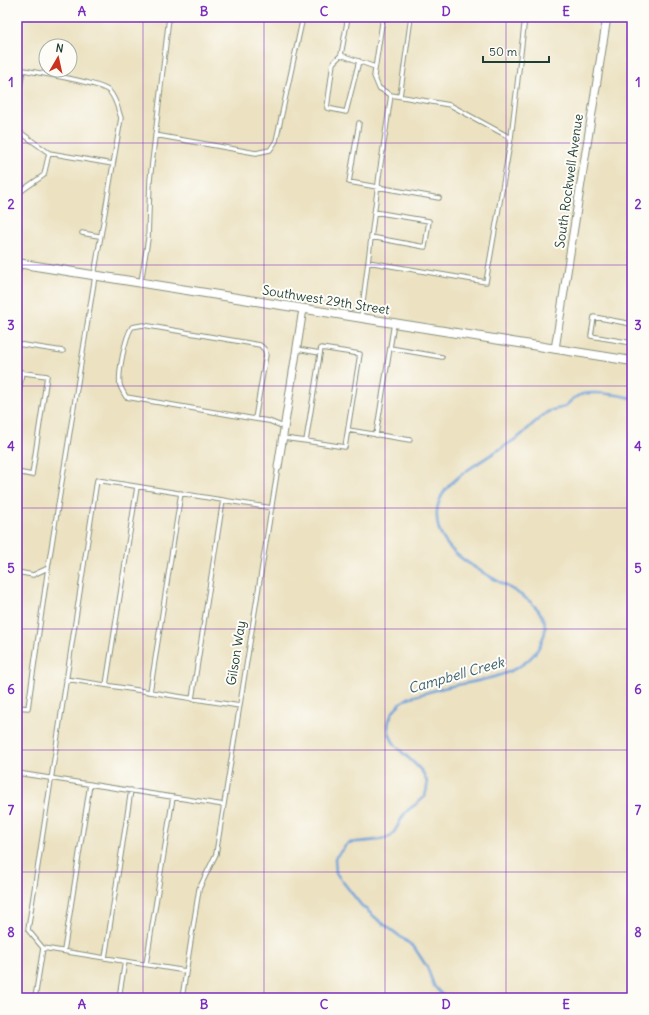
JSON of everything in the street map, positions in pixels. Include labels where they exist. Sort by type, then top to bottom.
[{"type":"street","name":"South Rockwell Avenue","points":[[555,349],[607,17]]},
{"type":"street","name":"Southwest 29th Street","points":[[18,263],[632,361]]},
{"type":"street","name":"Gilson Way","points":[[278,467],[303,309]]},
{"type":"lane","points":[[141,283],[148,239],[150,180],[169,17]]},
{"type":"lane","points":[[155,136],[256,154],[270,150],[276,141],[304,17]]},
{"type":"lane","points":[[348,17],[341,55],[333,63],[327,108],[346,112],[359,61]]},
{"type":"lane","points":[[383,17],[374,76],[379,88],[391,95],[450,105],[511,138]]},
{"type":"lane","points":[[400,96],[411,17]]},
{"type":"lane","points":[[368,262],[486,282],[511,138],[525,17]]},
{"type":"lane","points":[[341,55],[375,67]]},
{"type":"lane","points":[[17,103],[23,70],[95,84],[109,90],[116,102],[120,118],[99,236],[95,276],[48,568],[28,708],[17,707]]},
{"type":"lane","points":[[361,318],[377,188],[391,95]]},
{"type":"lane","points":[[359,123],[349,182],[439,198]]},
{"type":"lane","points":[[17,130],[49,153],[113,164]]},
{"type":"lane","points":[[17,194],[44,175],[49,153]]},
{"type":"lane","points":[[371,237],[425,246],[429,221],[374,212]]},
{"type":"lane","points":[[82,233],[99,236]]},
{"type":"lane","points":[[17,280],[18,263]]},
{"type":"lane","points":[[632,324],[594,317],[591,336],[632,343]]},
{"type":"lane","points":[[376,435],[394,323]]},
{"type":"lane","points":[[255,419],[266,355],[265,350],[260,345],[143,325],[132,327],[127,334],[120,374],[120,386],[126,397],[255,419],[269,420],[284,427]]},
{"type":"lane","points":[[17,344],[63,351]]},
{"type":"lane","points":[[283,438],[345,447],[360,354],[321,348],[306,441]]},
{"type":"lane","points":[[390,348],[442,357]]},
{"type":"lane","points":[[297,349],[320,353]]},
{"type":"lane","points":[[17,372],[47,376],[32,475],[17,472]]},
{"type":"lane","points":[[17,405],[22,372]]},
{"type":"lane","points":[[348,430],[410,440]]},
{"type":"lane","name":"Gilson Way","points":[[182,998],[199,889],[216,854],[278,467]]},
{"type":"lane","points":[[186,971],[43,948],[28,930],[97,480],[272,508]]},
{"type":"lane","points":[[106,685],[137,487]]},
{"type":"lane","points":[[150,692],[181,493]]},
{"type":"lane","points":[[192,699],[223,500]]},
{"type":"lane","points":[[17,572],[33,575],[48,568]]},
{"type":"lane","points":[[66,679],[240,706]]},
{"type":"lane","points":[[17,773],[224,805]]},
{"type":"lane","points":[[64,951],[90,784]]},
{"type":"lane","points":[[105,958],[131,790]]},
{"type":"lane","points":[[146,964],[173,797]]},
{"type":"lane","points":[[35,998],[43,948]]},
{"type":"lane","points":[[119,998],[125,961]]},
{"type":"waterway","name":"Campbell Creek","points":[[445,998],[434,986],[427,967],[414,947],[361,905],[336,873],[335,858],[348,843],[384,839],[392,835],[409,809],[425,795],[427,784],[424,775],[394,743],[389,733],[389,721],[396,707],[408,698],[446,687],[490,678],[515,669],[534,654],[545,634],[542,616],[531,602],[455,553],[442,536],[437,517],[439,502],[446,489],[461,475],[520,436],[547,412],[564,407],[574,398],[587,393],[603,393],[632,398]]}]
